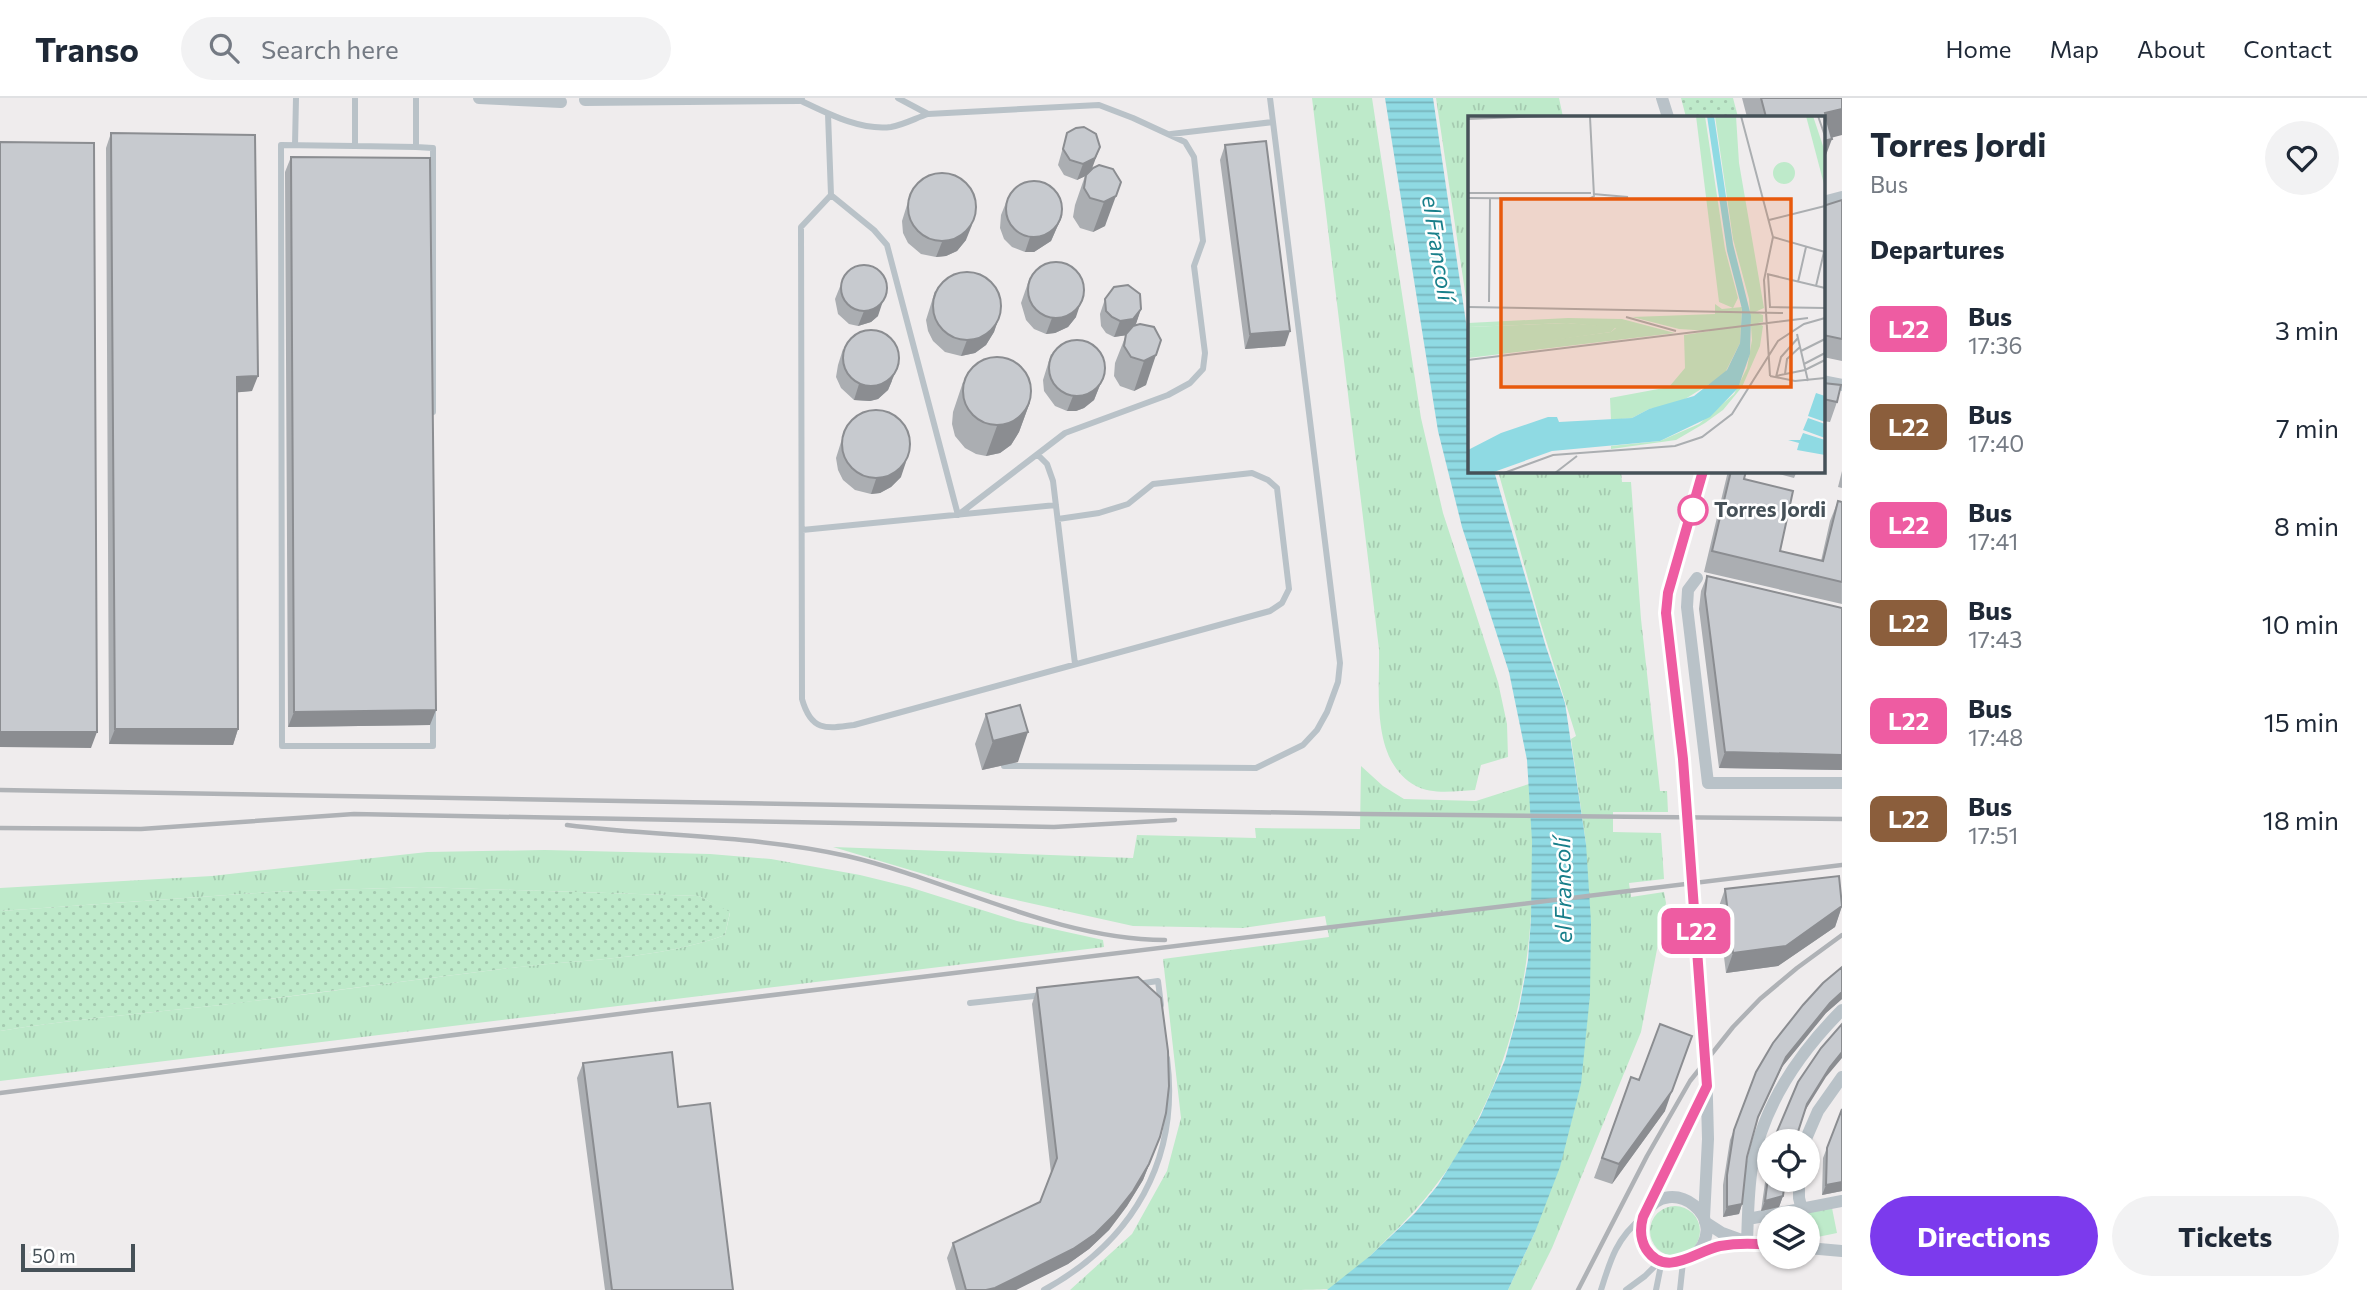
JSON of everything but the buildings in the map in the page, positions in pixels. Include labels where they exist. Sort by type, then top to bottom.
[{"type":"street","points":[[480,98],[558,100],[573,104],[586,99],[798,99]]},
{"type":"street","points":[[1662,98],[1668,116]]},
{"type":"street","points":[[1825,201],[1842,197]]},
{"type":"street","points":[[1687,1260],[1704,1243],[1707,1086],[1683,759],[1666,613],[1703,472]]},
{"type":"street","points":[[1675,572],[1703,580],[1688,590],[1687,607],[1708,783],[1842,783]]},
{"type":"street","points":[[1747,1242],[1749,1188],[1758,1142],[1774,1100],[1806,1050],[1842,1010]]},
{"type":"street","points":[[1810,1129],[1818,1111],[1842,1077]]},
{"type":"street","points":[[1707,1086],[1645,1214],[1641,1230],[1643,1244],[1651,1255],[1673,1263],[1687,1260],[1709,1249],[1747,1242]]},
{"type":"street","points":[[1645,1214],[1653,1205],[1667,1198],[1682,1199],[1695,1206],[1705,1220],[1722,1233],[1757,1243]]},
{"type":"street","points":[[1820,1206],[1842,1202]]},
{"type":"street","points":[[1748,1219],[1757,1218]]},
{"type":"street","points":[[1820,1249],[1842,1251]]},
{"type":"lane","points":[[295,145],[296,98]]},
{"type":"lane","points":[[355,98],[355,146]]},
{"type":"lane","points":[[416,98],[416,147]]},
{"type":"lane","points":[[898,98],[928,114]]},
{"type":"lane","points":[[1004,765],[1256,768],[1303,745],[1317,730],[1327,712],[1338,682],[1340,663],[1270,98]]},
{"type":"lane","points":[[798,99],[828,114],[869,125],[891,127],[928,114],[1100,102],[1185,142],[1194,157],[1203,241],[1194,266],[1205,353],[1203,369],[1190,383],[1168,395],[1065,433],[958,515]]},
{"type":"lane","points":[[828,114],[831,195],[801,227],[802,699],[806,713],[815,724],[828,729],[854,725],[1270,611],[1282,603],[1289,589],[1277,488],[1268,480],[1252,473],[1153,484],[1128,504],[1099,513],[1058,519]]},
{"type":"lane","points":[[1168,134],[1273,122]]},
{"type":"lane","points":[[433,426],[433,148],[281,145],[282,746],[433,746],[433,704]]},
{"type":"lane","points":[[831,195],[874,230],[887,245],[958,515]]},
{"type":"lane","points":[[1038,455],[1047,464],[1053,481],[1075,664]]},
{"type":"lane","points":[[802,530],[1056,505]]},
{"type":"lane","points":[[1131,984],[1158,981],[1161,1008]]},
{"type":"lane","points":[[970,1003],[1050,994]]},
{"type":"lane","points":[[1044,1290],[1068,1276],[1124,1226],[1148,1184],[1164,1144],[1170,1115],[1171,1087],[1166,1047]]},
{"type":"lane","points":[[1601,1290],[1612,1256],[1628,1228],[1645,1214]]},
{"type":"lane","points":[[1626,1290],[1661,1260]]},
{"type":"lane","points":[[1656,1290],[1661,1260]]},
{"type":"lane","points":[[1680,1290],[1687,1260]]},
{"type":"green space","points":[[1312,98],[1372,98],[1421,418],[1443,513],[1498,682],[1507,724],[1508,757],[1481,765],[1475,790],[1437,791],[1416,786],[1401,775],[1384,743],[1379,705],[1379,649]]},
{"type":"green space","points":[[1436,98],[1559,98],[1563,116],[1468,116],[1468,311]]},
{"type":"green space","points":[[1681,98],[1733,98],[1738,116],[1686,116]]},
{"type":"green space","points":[[1498,472],[1621,472],[1622,482],[1631,482],[1641,619],[1660,791],[1667,791],[1668,812],[1613,812],[1613,832],[1661,833],[1664,879],[1629,883],[1631,897],[1664,892],[1666,903],[1641,1032],[1552,1248],[1531,1290],[1508,1290],[1535,1232],[1586,844],[1571,739],[1576,736],[1539,618]]},
{"type":"green space","points":[[1361,766],[1383,786],[1404,799],[1476,801],[1529,784],[1533,847],[1525,970],[1513,1028],[1494,1085],[1467,1139],[1432,1190],[1389,1237],[1352,1273],[1329,1289],[1070,1290],[1132,1234],[1167,1171],[1181,1118],[1163,959],[1329,937],[1325,916],[1243,928],[1133,926],[994,895],[833,847],[1133,858],[1137,835],[1256,838],[1255,828],[1360,829]]},
{"type":"green space","points":[[545,850],[710,854],[771,859],[909,887],[1017,921],[1103,940],[1104,947],[0,1081],[0,1031],[510,968],[619,958],[673,949],[725,935],[730,913],[699,896],[420,887],[270,892],[0,911],[0,888],[212,876],[427,852]]},
{"type":"green space","points":[[420,887],[699,896],[730,912],[725,935],[646,954],[0,1031],[0,911],[270,892]]},
{"type":"green space","points":[[1675,1206],[1693,1213],[1700,1231],[1693,1249],[1675,1256],[1657,1249],[1650,1231],[1657,1213]]},
{"type":"green space","points":[[1832,1208],[1837,1233],[1820,1237],[1820,1210]]},
{"type":"water","name":"el Francolí","points":[[1385,98],[1433,98],[1468,336],[1468,472],[1494,472],[1565,703],[1586,844],[1591,922],[1590,995],[1581,1084],[1560,1167],[1535,1232],[1508,1290],[1327,1290],[1370,1256],[1415,1213],[1438,1185],[1480,1117],[1505,1060],[1519,1009],[1528,960],[1532,841],[1527,760],[1509,672],[1462,527],[1438,431]]},
{"type":"railway","points":[[0,790],[1364,814],[1842,819]]},
{"type":"railway","points":[[0,828],[141,829],[354,814],[1054,827],[1175,820]]},
{"type":"railway","points":[[567,825],[742,840],[812,849],[887,867],[1043,920],[1124,937],[1165,940]]},
{"type":"railway","points":[[0,1093],[650,1010],[1842,865]]},
{"type":"railway","points":[[1578,1290],[1647,1156],[1690,1081],[1733,1027],[1760,999],[1842,935]]},
{"type":"bus line","name":"L22","points":[[1703,472],[1668,593],[1666,613],[1683,759],[1707,1086],[1643,1217],[1641,1237],[1651,1255],[1673,1263],[1683,1262],[1724,1245],[1757,1243]]},
{"type":"place","name":"Torres Jordi","points":[[1693,510]]}]
